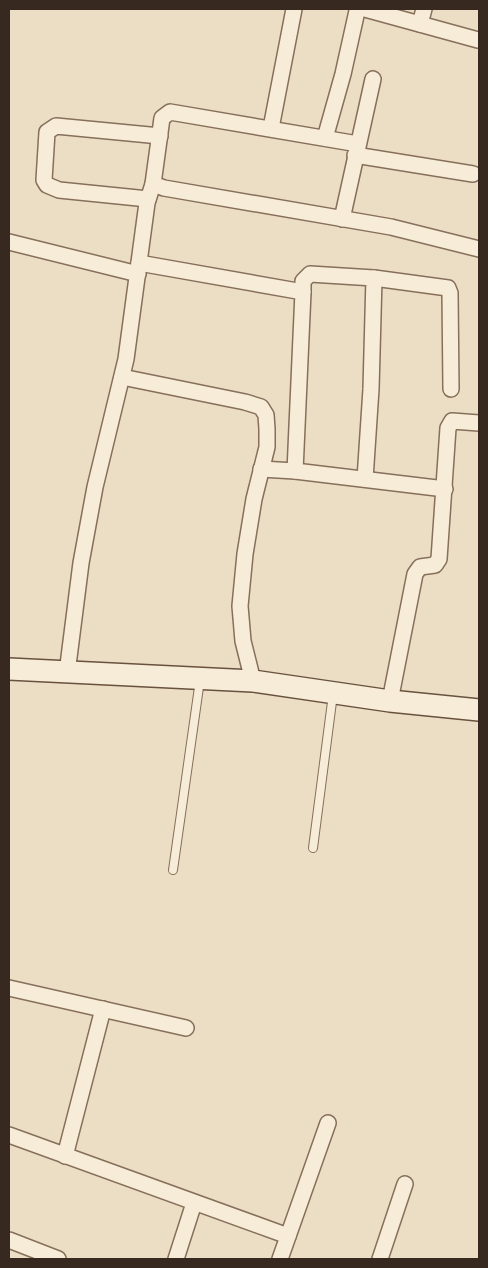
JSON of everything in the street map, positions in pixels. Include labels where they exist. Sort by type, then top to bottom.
[{"type":"street","points":[[271,128],[294,9]]},
{"type":"street","points":[[325,138],[343,74],[353,22],[357,11],[363,9],[478,40]]},
{"type":"street","points":[[420,24],[424,9]]},
{"type":"street","points":[[342,219],[373,79]]},
{"type":"street","points":[[68,673],[80,563],[95,487],[122,378],[148,199],[162,118],[170,112],[271,128],[325,138],[356,150],[473,174]]},
{"type":"street","points":[[148,199],[59,190],[47,185],[44,180],[47,132],[50,128],[56,126],[160,136]]},
{"type":"street","points":[[152,184],[164,188],[391,227],[479,249]]},
{"type":"street","points":[[9,242],[139,268],[303,292]]},
{"type":"street","points":[[295,471],[303,281],[310,274],[374,278],[448,288],[450,293],[451,389]]},
{"type":"street","points":[[366,480],[374,278]]},
{"type":"street","points":[[122,378],[261,407],[266,415],[267,447],[247,545],[240,606],[243,641],[253,681]]},
{"type":"street","points":[[390,701],[415,574],[421,566],[435,565],[439,559],[450,424],[458,420],[479,423]]},
{"type":"street","points":[[261,469],[295,471],[445,489]]},
{"type":"street","points":[[9,670],[253,681],[390,701],[479,710]]},
{"type":"street","points":[[9,988],[186,1028]]},
{"type":"street","points":[[65,1156],[103,1009]]},
{"type":"street","points":[[280,1259],[328,1124]]},
{"type":"street","points":[[9,1136],[288,1236]]},
{"type":"street","points":[[380,1259],[405,1184]]},
{"type":"street","points":[[176,1259],[194,1203]]},
{"type":"street","points":[[9,1240],[58,1259]]},
{"type":"lane","points":[[173,870],[201,678]]},
{"type":"lane","points":[[313,848],[333,692]]}]
